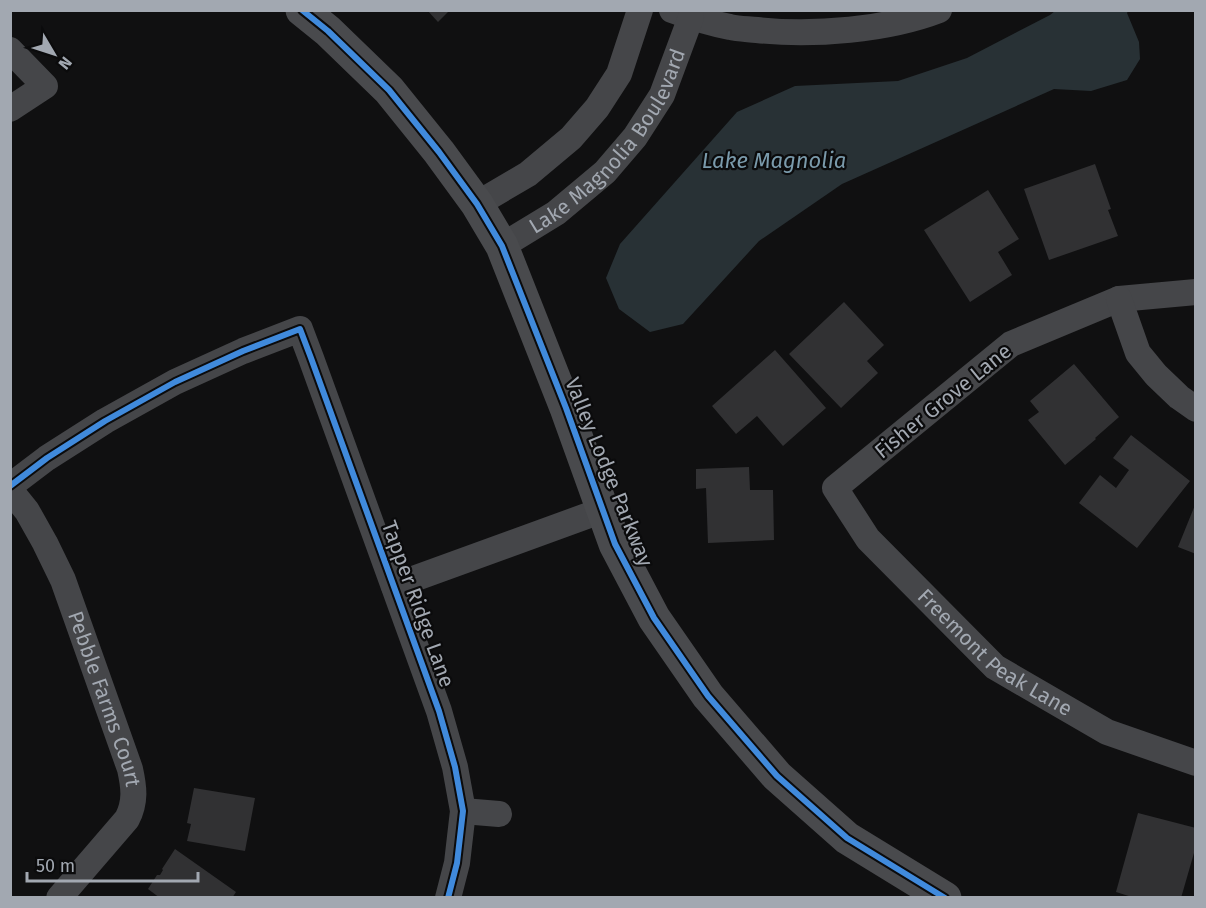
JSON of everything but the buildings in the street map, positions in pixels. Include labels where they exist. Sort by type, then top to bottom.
[{"type":"street","name":"Valley Lodge Parkway","points":[[302,10],[389,90],[440,152],[477,204],[502,246],[566,408],[615,544],[654,618],[708,696],[777,776],[848,838],[945,897]]},
{"type":"street","name":"Lake Magnolia Boulevard","points":[[477,204],[528,174],[571,138],[597,108],[619,74],[640,10]]},
{"type":"street","points":[[681,14],[731,27],[807,32],[877,26],[922,17],[939,10]]},
{"type":"street","name":"Lake Magnolia Boulevard","points":[[502,246],[555,213],[604,172],[635,137],[662,95],[681,14]]},
{"type":"street","points":[[10,50],[45,86],[10,109]]},
{"type":"street","name":"Fisher Grove Lane","points":[[835,488],[1011,344],[1119,299],[1196,292]]},
{"type":"street","points":[[1119,299],[1138,353],[1156,375],[1179,397],[1196,409]]},
{"type":"street","name":"Tapper Ridge Lane","points":[[10,488],[47,458],[175,382],[243,351],[300,329],[439,711],[455,767],[463,811],[457,863],[448,897]]},
{"type":"street","name":"Pebble Farms Court","points":[[10,488],[27,511],[63,580],[134,785],[133,808],[128,819],[59,897]]},
{"type":"street","name":"Freemont Peak Lane","points":[[835,488],[868,539],[994,667],[1107,732],[1196,763]]},
{"type":"street","points":[[394,586],[603,510]]},
{"type":"street","points":[[463,811],[499,814]]},
{"type":"water","name":"Lake Magnolia","points":[[1055,11],[1128,11],[1139,42],[1140,59],[1127,80],[1091,91],[1054,89],[842,184],[759,241],[683,324],[650,332],[619,309],[606,278],[620,244],[737,112],[795,86],[898,81],[967,58]]},
{"type":"cycle path","points":[[302,10],[328,31],[389,90],[477,204],[502,246],[566,408],[615,544],[654,618],[708,696],[777,776],[847,838],[945,898]]},
{"type":"cycle path","points":[[10,486],[47,458],[105,421],[175,382],[243,351],[300,329],[439,711],[455,767],[463,811],[457,863],[448,898]]}]
